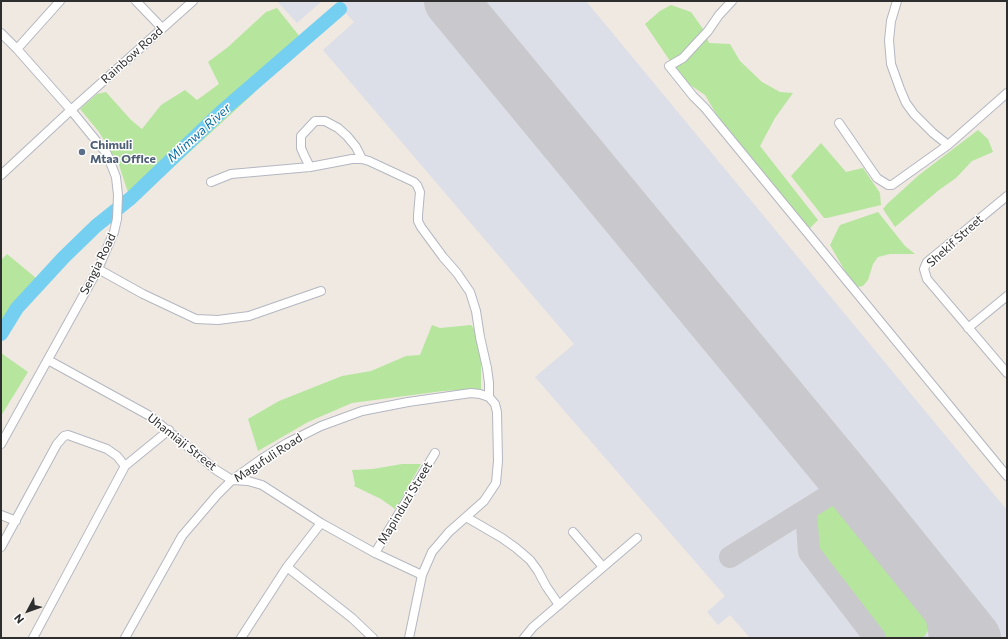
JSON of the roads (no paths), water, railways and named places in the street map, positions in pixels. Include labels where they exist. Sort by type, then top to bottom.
[{"type":"street","points":[[17,49],[60,1]]},
{"type":"street","points":[[136,1],[162,28]]},
{"type":"street","name":"Rainbow Road","points":[[1,175],[193,1]]},
{"type":"street","points":[[732,1],[719,15],[708,31],[683,58],[669,66],[1007,476]]},
{"type":"street","points":[[897,1],[891,21],[889,40],[891,64],[906,103],[914,114],[933,133],[948,145]]},
{"type":"street","name":"Sengia Road","points":[[1,33],[71,110],[107,154],[116,177],[118,195],[117,219],[114,232],[98,269],[1,444]]},
{"type":"street","points":[[838,123],[877,178],[888,185],[897,182],[948,145],[1007,93]]},
{"type":"street","points":[[310,166],[301,148],[301,136],[315,121],[325,121],[338,128],[356,147],[362,160]]},
{"type":"street","points":[[211,182],[231,174],[310,166],[352,159],[362,160],[408,179],[417,185],[420,192],[418,221],[421,227],[470,292],[476,311],[487,368],[489,397],[498,412],[498,461],[496,483],[484,501],[449,532],[432,552],[422,575],[410,638]]},
{"type":"street","name":"Shekif Street","points":[[1007,196],[927,262],[924,269],[927,279],[1007,373]]},
{"type":"street","points":[[98,269],[143,294],[196,319],[218,320],[249,316],[321,291]]},
{"type":"street","points":[[968,328],[1007,296]]},
{"type":"street","name":"Uhamiaji Street","points":[[48,360],[150,416],[216,470],[232,480],[248,481],[262,485],[321,523],[375,553],[422,575]]},
{"type":"street","name":"Magufuli Road","points":[[125,638],[182,536],[204,509],[232,480],[287,443],[321,426],[362,412],[408,402],[470,393],[489,397]]},
{"type":"street","points":[[33,638],[125,466],[169,430]]},
{"type":"street","points":[[1,547],[57,444],[64,436],[68,435],[107,449],[117,456],[125,466]]},
{"type":"street","name":"Mapinduzi Street","points":[[375,553],[435,453]]},
{"type":"street","points":[[1,515],[16,521]]},
{"type":"street","points":[[466,517],[511,544],[530,560],[559,605]]},
{"type":"street","points":[[241,638],[287,567],[321,523]]},
{"type":"street","points":[[573,532],[603,567]]},
{"type":"street","points":[[524,638],[533,627],[637,538]]},
{"type":"street","points":[[287,567],[352,618],[373,638]]},
{"type":"waterway","name":"Mlimwa River","points":[[1,334],[17,308],[64,257],[96,226],[131,198],[221,112],[340,9]]},
{"type":"place","name":"Chimuli Mtaa Office","points":[[82,152]]}]
